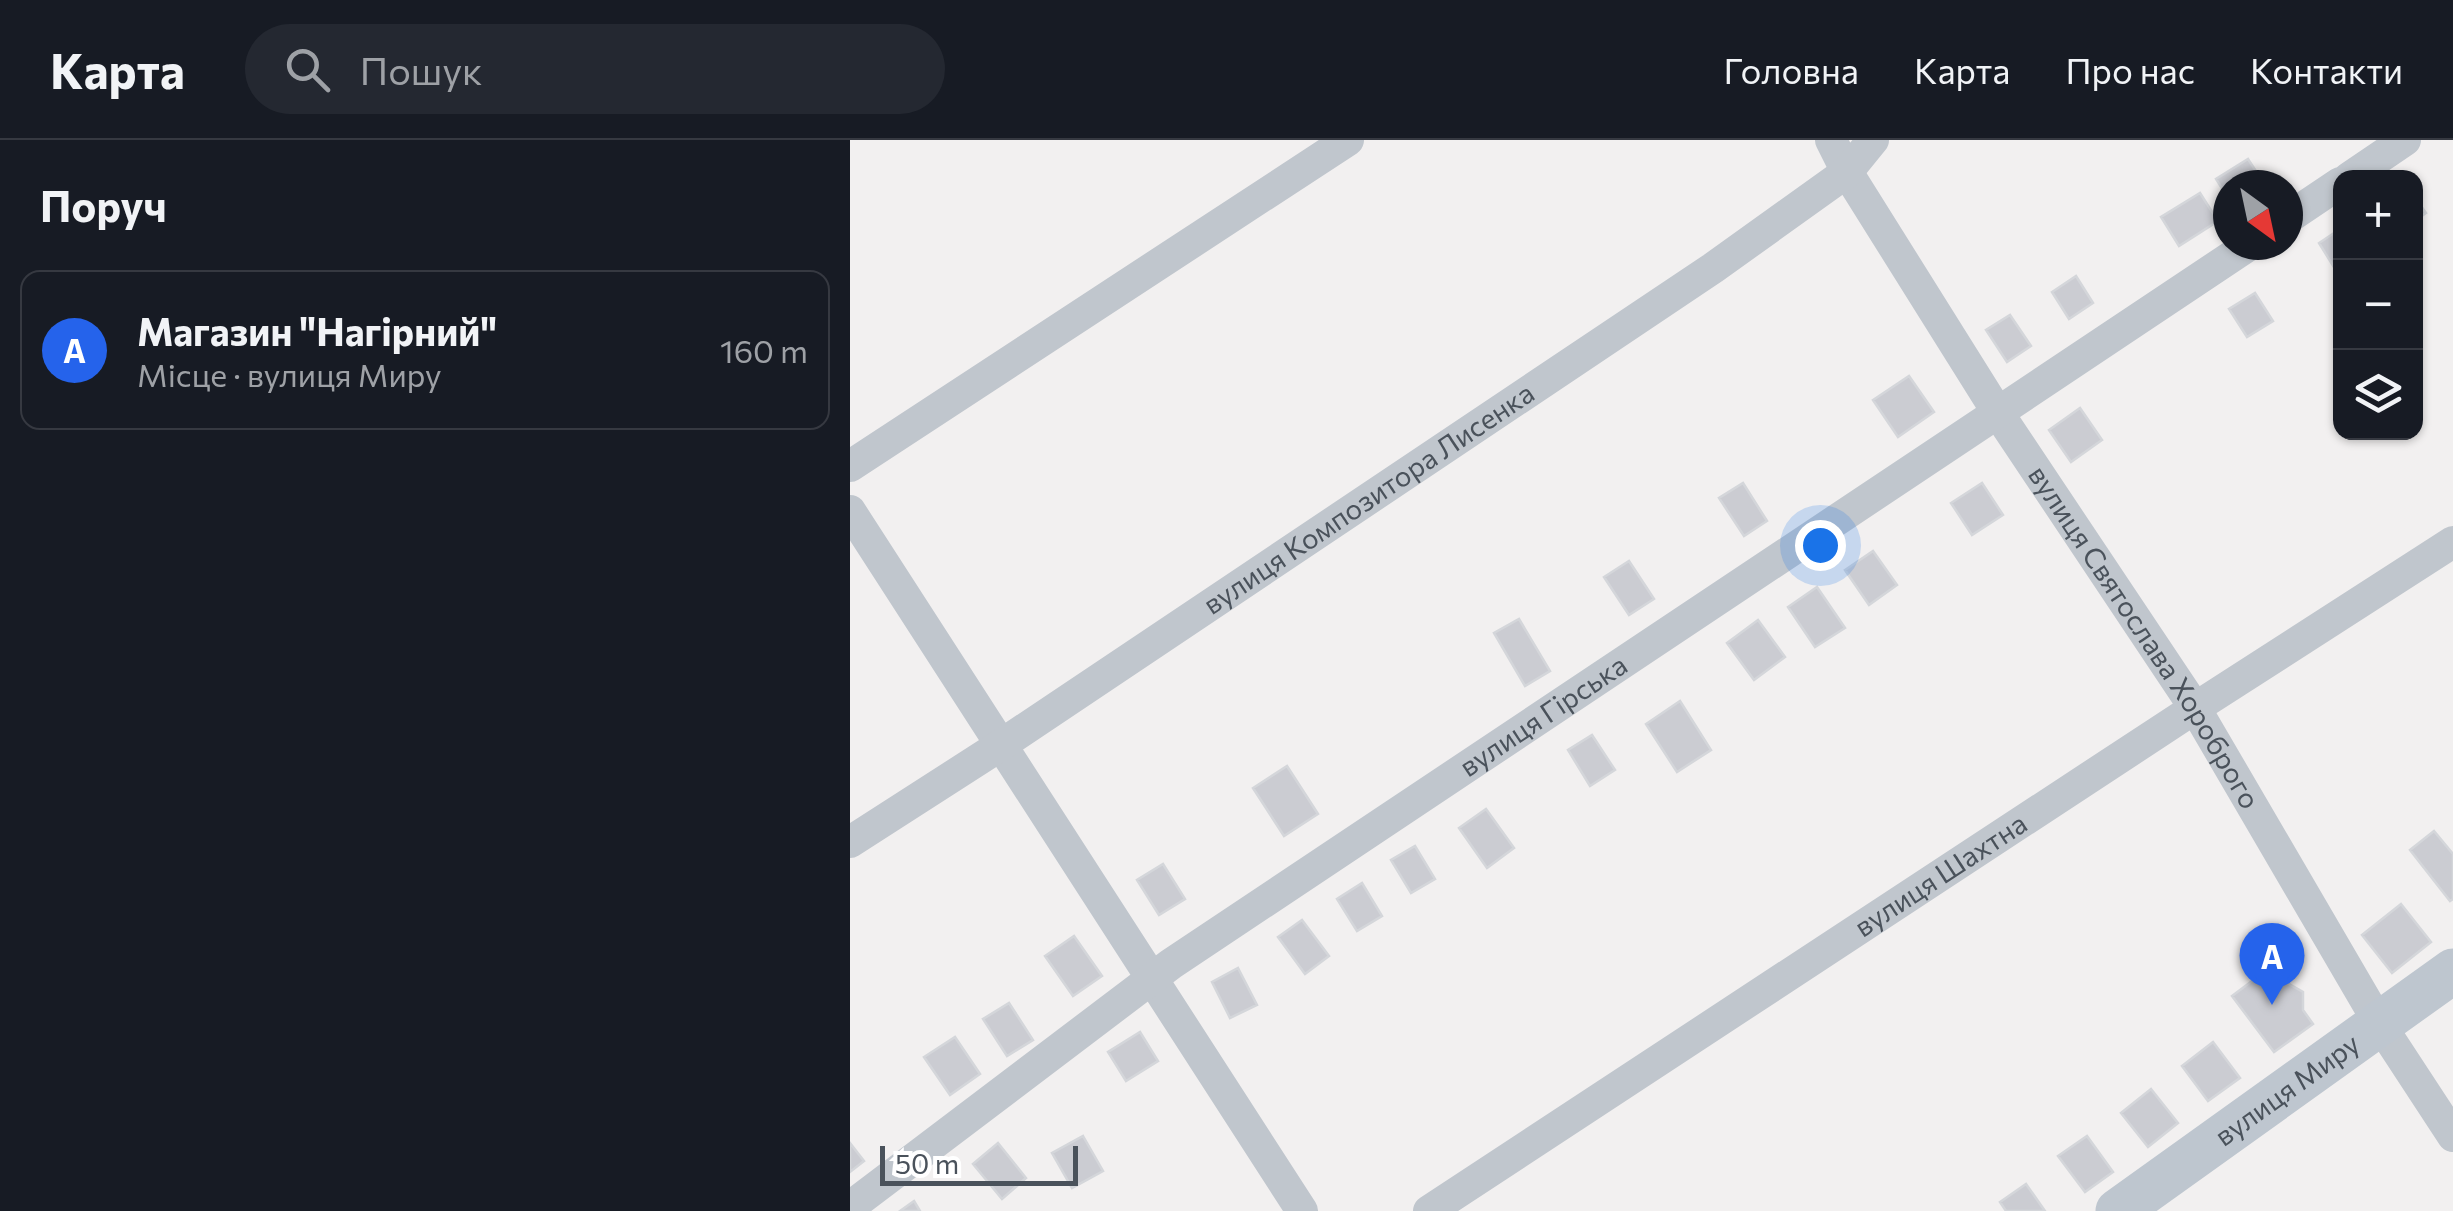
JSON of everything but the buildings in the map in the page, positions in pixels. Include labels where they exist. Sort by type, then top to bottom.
[{"type":"street","points":[[850,466],[1348,140]]},
{"type":"street","name":"вулиця Святослава Хороброго","points":[[1831,140],[1847,172],[1998,413],[2194,708],[2379,1023],[2453,1136]]},
{"type":"street","name":"вулиця Композитора Лисенка","points":[[850,842],[1713,268],[1847,172],[1874,140]]},
{"type":"street","points":[[2361,170],[2405,140]]},
{"type":"street","points":[[2303,208],[2333,188]]},
{"type":"street","name":"вулиця Гірська","points":[[850,1207],[1152,980],[2226,260]]},
{"type":"street","points":[[850,511],[1302,1211]]},
{"type":"street","name":"вулиця Шахтна","points":[[1430,1211],[2453,542]]},
{"type":"street","name":"вулиця Миру","points":[[2125,1209],[2453,971]]},
{"type":"place","name":"Магазин \"Нагірний\"","points":[[2272,1005]]}]
